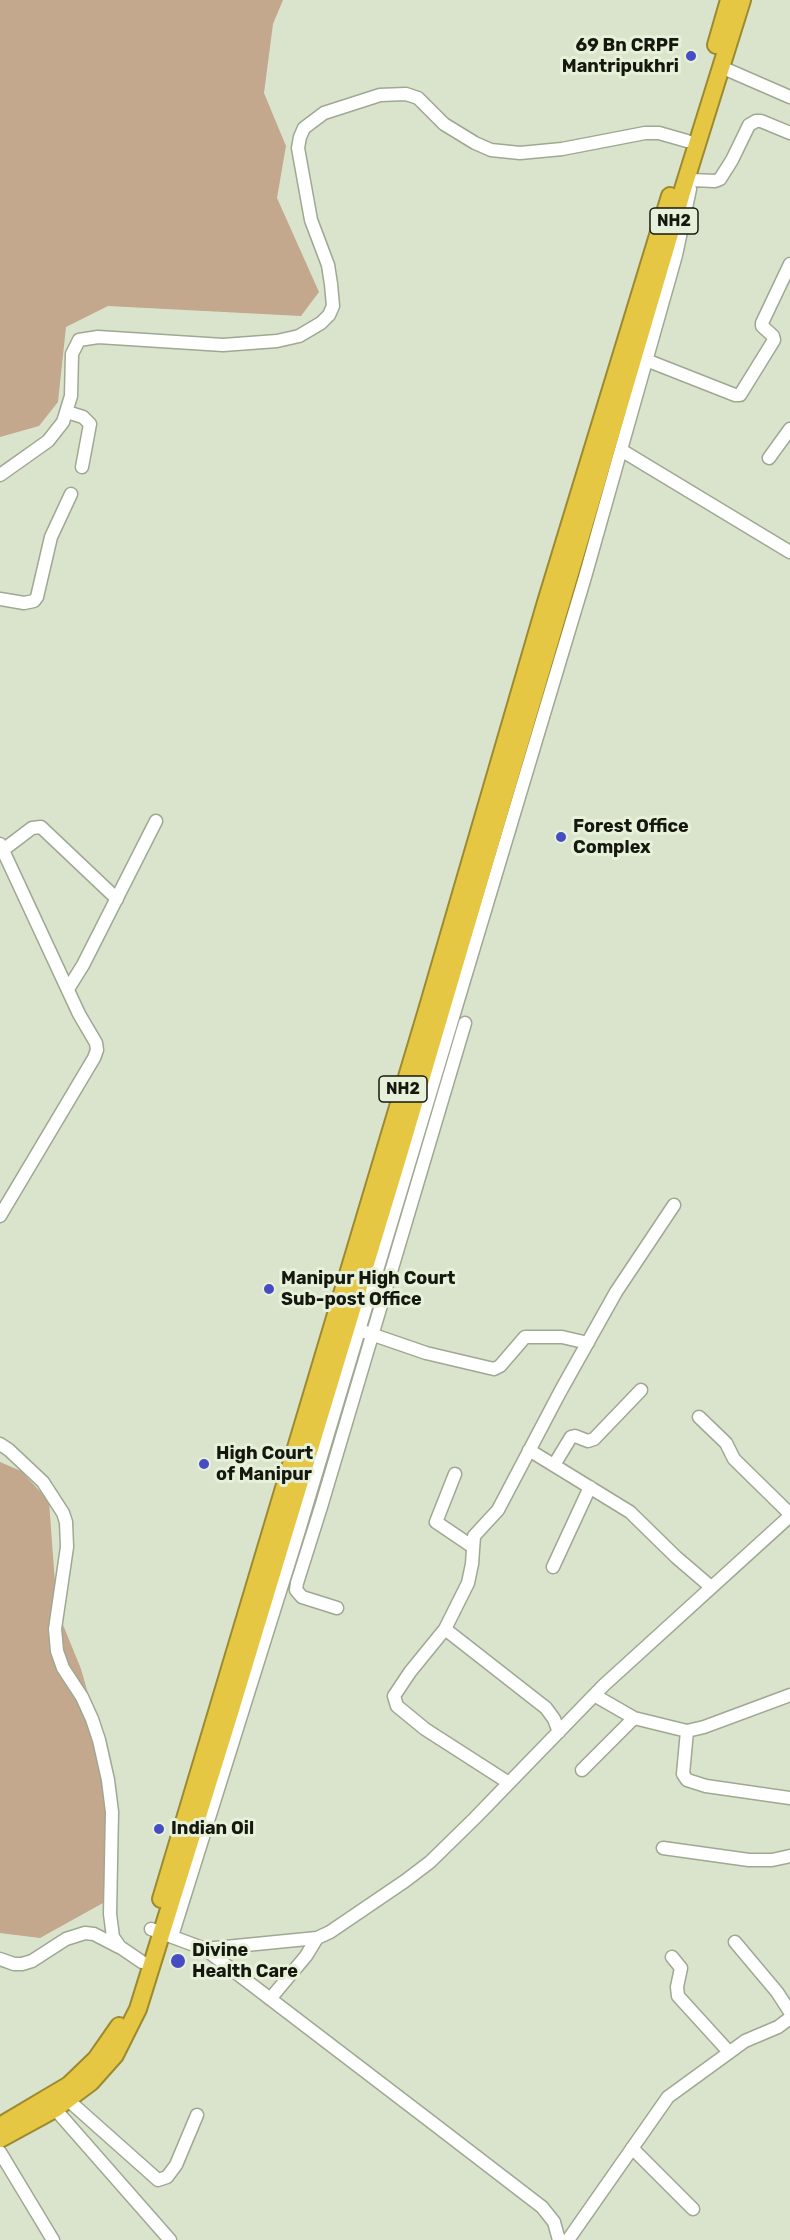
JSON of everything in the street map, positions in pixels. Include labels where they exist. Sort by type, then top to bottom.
[{"type":"highway","name":"NH2","points":[[0,2139],[61,2104],[91,2082],[116,2055],[138,2009],[162,1933],[423,1021],[543,613],[692,142],[729,0]]},
{"type":"highway","name":"NH2","points":[[692,142],[721,67],[742,0]]},
{"type":"highway","name":"NH2","points":[[0,2126],[69,2085],[96,2059],[117,2030],[142,1962],[162,1933]]},
{"type":"street","points":[[721,67],[790,97]]},
{"type":"street","points":[[0,475],[48,441],[56,432],[67,412],[72,385],[72,354],[75,345],[85,338],[223,345],[277,341],[299,336],[321,323],[329,315],[333,306],[330,274],[311,220],[298,148],[304,128],[324,113],[380,95],[406,94],[418,99],[444,124],[491,150],[520,153],[562,149],[645,133],[659,133],[692,142],[691,180],[676,255],[621,450],[290,1559],[162,1933],[205,1949],[542,2206],[554,2222],[559,2240]]},
{"type":"street","points":[[691,180],[715,182],[720,179],[749,125],[756,121],[790,133]]},
{"type":"street","points":[[646,360],[740,395],[774,340],[762,323],[790,264]]},
{"type":"street","points":[[67,412],[83,417],[90,424],[82,467]]},
{"type":"street","points":[[769,458],[788,437]]},
{"type":"street","points":[[621,450],[790,552]]},
{"type":"street","points":[[0,598],[24,603],[34,601],[37,597],[51,537],[71,494]]},
{"type":"street","points":[[68,989],[83,965],[156,821]]},
{"type":"street","points":[[0,1216],[96,1053],[96,1043],[68,989],[2,847],[32,828],[41,827],[117,899]]},
{"type":"street","points":[[337,1608],[302,1597],[296,1590],[297,1583],[465,1023]]},
{"type":"street","points":[[509,1783],[425,1729],[397,1706],[394,1696],[410,1672],[445,1629],[468,1583],[474,1536],[498,1510],[616,1292],[674,1205]]},
{"type":"street","points":[[358,1329],[445,1358],[494,1369],[500,1366],[525,1337],[562,1337],[588,1343]]},
{"type":"street","points":[[554,1465],[571,1437],[594,1439],[641,1390]]},
{"type":"street","points":[[205,1949],[317,1938],[339,1926],[430,1862],[594,1695],[790,1515],[734,1459],[726,1443],[699,1417]]},
{"type":"street","points":[[0,1444],[43,1482],[63,1513],[66,1522],[67,1547],[55,1629],[57,1651],[63,1668],[82,1697],[92,1719],[106,1770],[112,1812],[111,1928],[120,1947]]},
{"type":"street","points":[[529,1450],[630,1512],[711,1587]]},
{"type":"street","points":[[455,1474],[436,1522],[473,1547]]},
{"type":"street","points":[[552,1567],[590,1487]]},
{"type":"street","points":[[445,1629],[546,1708],[559,1732]]},
{"type":"street","points":[[594,1695],[634,1718],[687,1731],[704,1727],[790,1695]]},
{"type":"street","points":[[582,1770],[634,1718]]},
{"type":"street","points":[[687,1731],[683,1774],[687,1780],[706,1786],[790,1798]]},
{"type":"street","points":[[663,1848],[748,1860],[771,1860],[790,1856]]},
{"type":"street","points":[[0,1959],[14,1964],[32,1961],[66,1939],[85,1933],[94,1934],[120,1947],[142,1962]]},
{"type":"street","points":[[270,1999],[306,1956],[317,1938]]},
{"type":"street","points":[[735,1942],[777,1992],[790,2012]]},
{"type":"street","points":[[672,1958],[681,1968],[677,1987],[678,1996],[729,2052]]},
{"type":"street","points":[[568,2240],[668,2097],[745,2041],[778,2027],[790,2018]]},
{"type":"street","points":[[61,2104],[158,2180],[163,2180],[171,2173],[197,2115]]},
{"type":"street","points":[[61,2104],[170,2240]]},
{"type":"street","points":[[632,2148],[693,2209]]},
{"type":"street","points":[[0,2152],[53,2240]]},
{"type":"shaded area","points":[[0,0],[283,0],[273,24],[264,93],[286,146],[277,198],[319,292],[301,316],[108,306],[66,327],[58,402],[39,426],[0,437]]},
{"type":"shaded area","points":[[0,1462],[21,1471],[49,1501],[57,1610],[81,1669],[105,1753],[106,1864],[103,1903],[40,1938],[0,1933]]},
{"type":"place","name":"69 Bn CRPF Mantripukhri","points":[[691,56]]},
{"type":"place","name":"Forest Office Complex","points":[[561,837]]},
{"type":"place","name":"Manipur High Court Sub-post Office","points":[[269,1289]]},
{"type":"place","name":"High Court of Manipur","points":[[204,1464]]},
{"type":"place","name":"Indian Oil","points":[[159,1829]]},
{"type":"place","name":"Divine Health Care","points":[[178,1961]]}]
